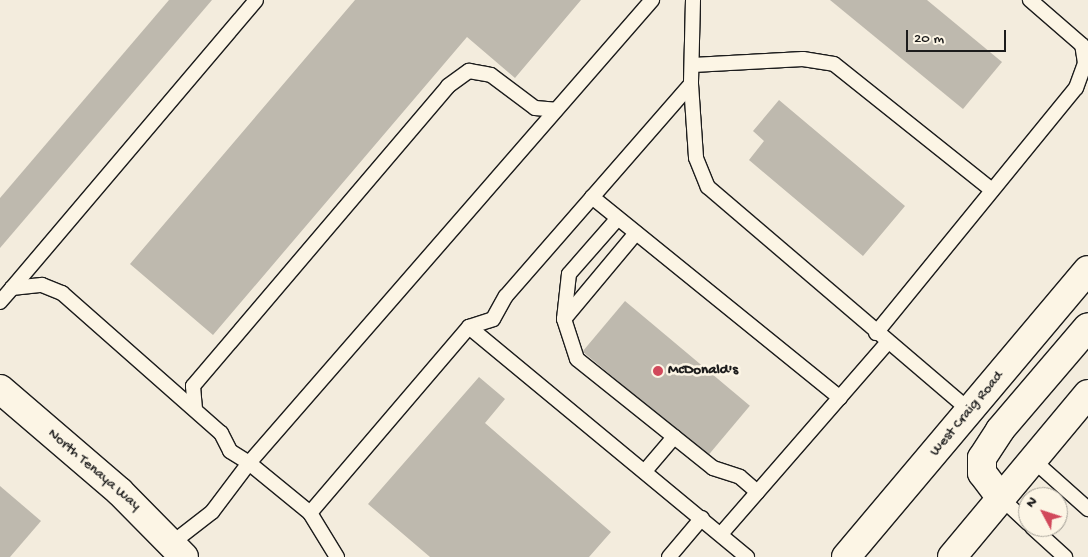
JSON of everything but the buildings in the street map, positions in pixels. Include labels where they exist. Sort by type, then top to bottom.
[{"type":"main road","name":"West Craig Road","points":[[846,557],[1088,270]]},
{"type":"main road","points":[[1001,498],[982,473],[982,458],[1000,430],[1088,327]]},
{"type":"main road","name":"North Tenaya Way","points":[[0,389],[120,492],[178,550]]},
{"type":"main road","points":[[952,557],[1088,394]]},
{"type":"lane","points":[[0,302],[256,0]]},
{"type":"lane","points":[[178,550],[212,512],[249,463],[652,0]]},
{"type":"lane","points":[[693,0],[692,84],[696,158],[708,187],[887,343],[970,411]]},
{"type":"lane","points":[[876,333],[1076,88],[1086,63],[1082,45],[1030,0]]},
{"type":"lane","points":[[693,65],[803,59],[834,64],[992,190]]},
{"type":"lane","points":[[195,409],[193,386],[448,86],[469,71],[491,75],[534,108],[556,110]]},
{"type":"lane","points":[[310,513],[469,326],[493,319],[506,296],[692,84]]},
{"type":"lane","points":[[592,197],[840,398]]},
{"type":"lane","points":[[618,218],[569,274],[564,320],[577,359],[713,468],[740,478],[757,492]]},
{"type":"lane","points":[[564,320],[636,233]]},
{"type":"lane","points":[[12,288],[42,285],[62,293],[221,432],[230,450],[249,463],[310,513],[337,557]]},
{"type":"lane","points":[[469,326],[702,518],[746,557]]},
{"type":"lane","points":[[721,534],[887,343]]},
{"type":"lane","points":[[645,471],[674,437]]},
{"type":"lane","points":[[1033,460],[1088,509]]},
{"type":"lane","points":[[1001,498],[1018,514]]},
{"type":"lane","points":[[669,557],[702,518]]},
{"type":"lane","points":[[1043,537],[1065,557]]},
{"type":"place","name":"McDonald's","points":[[658,371]]}]
